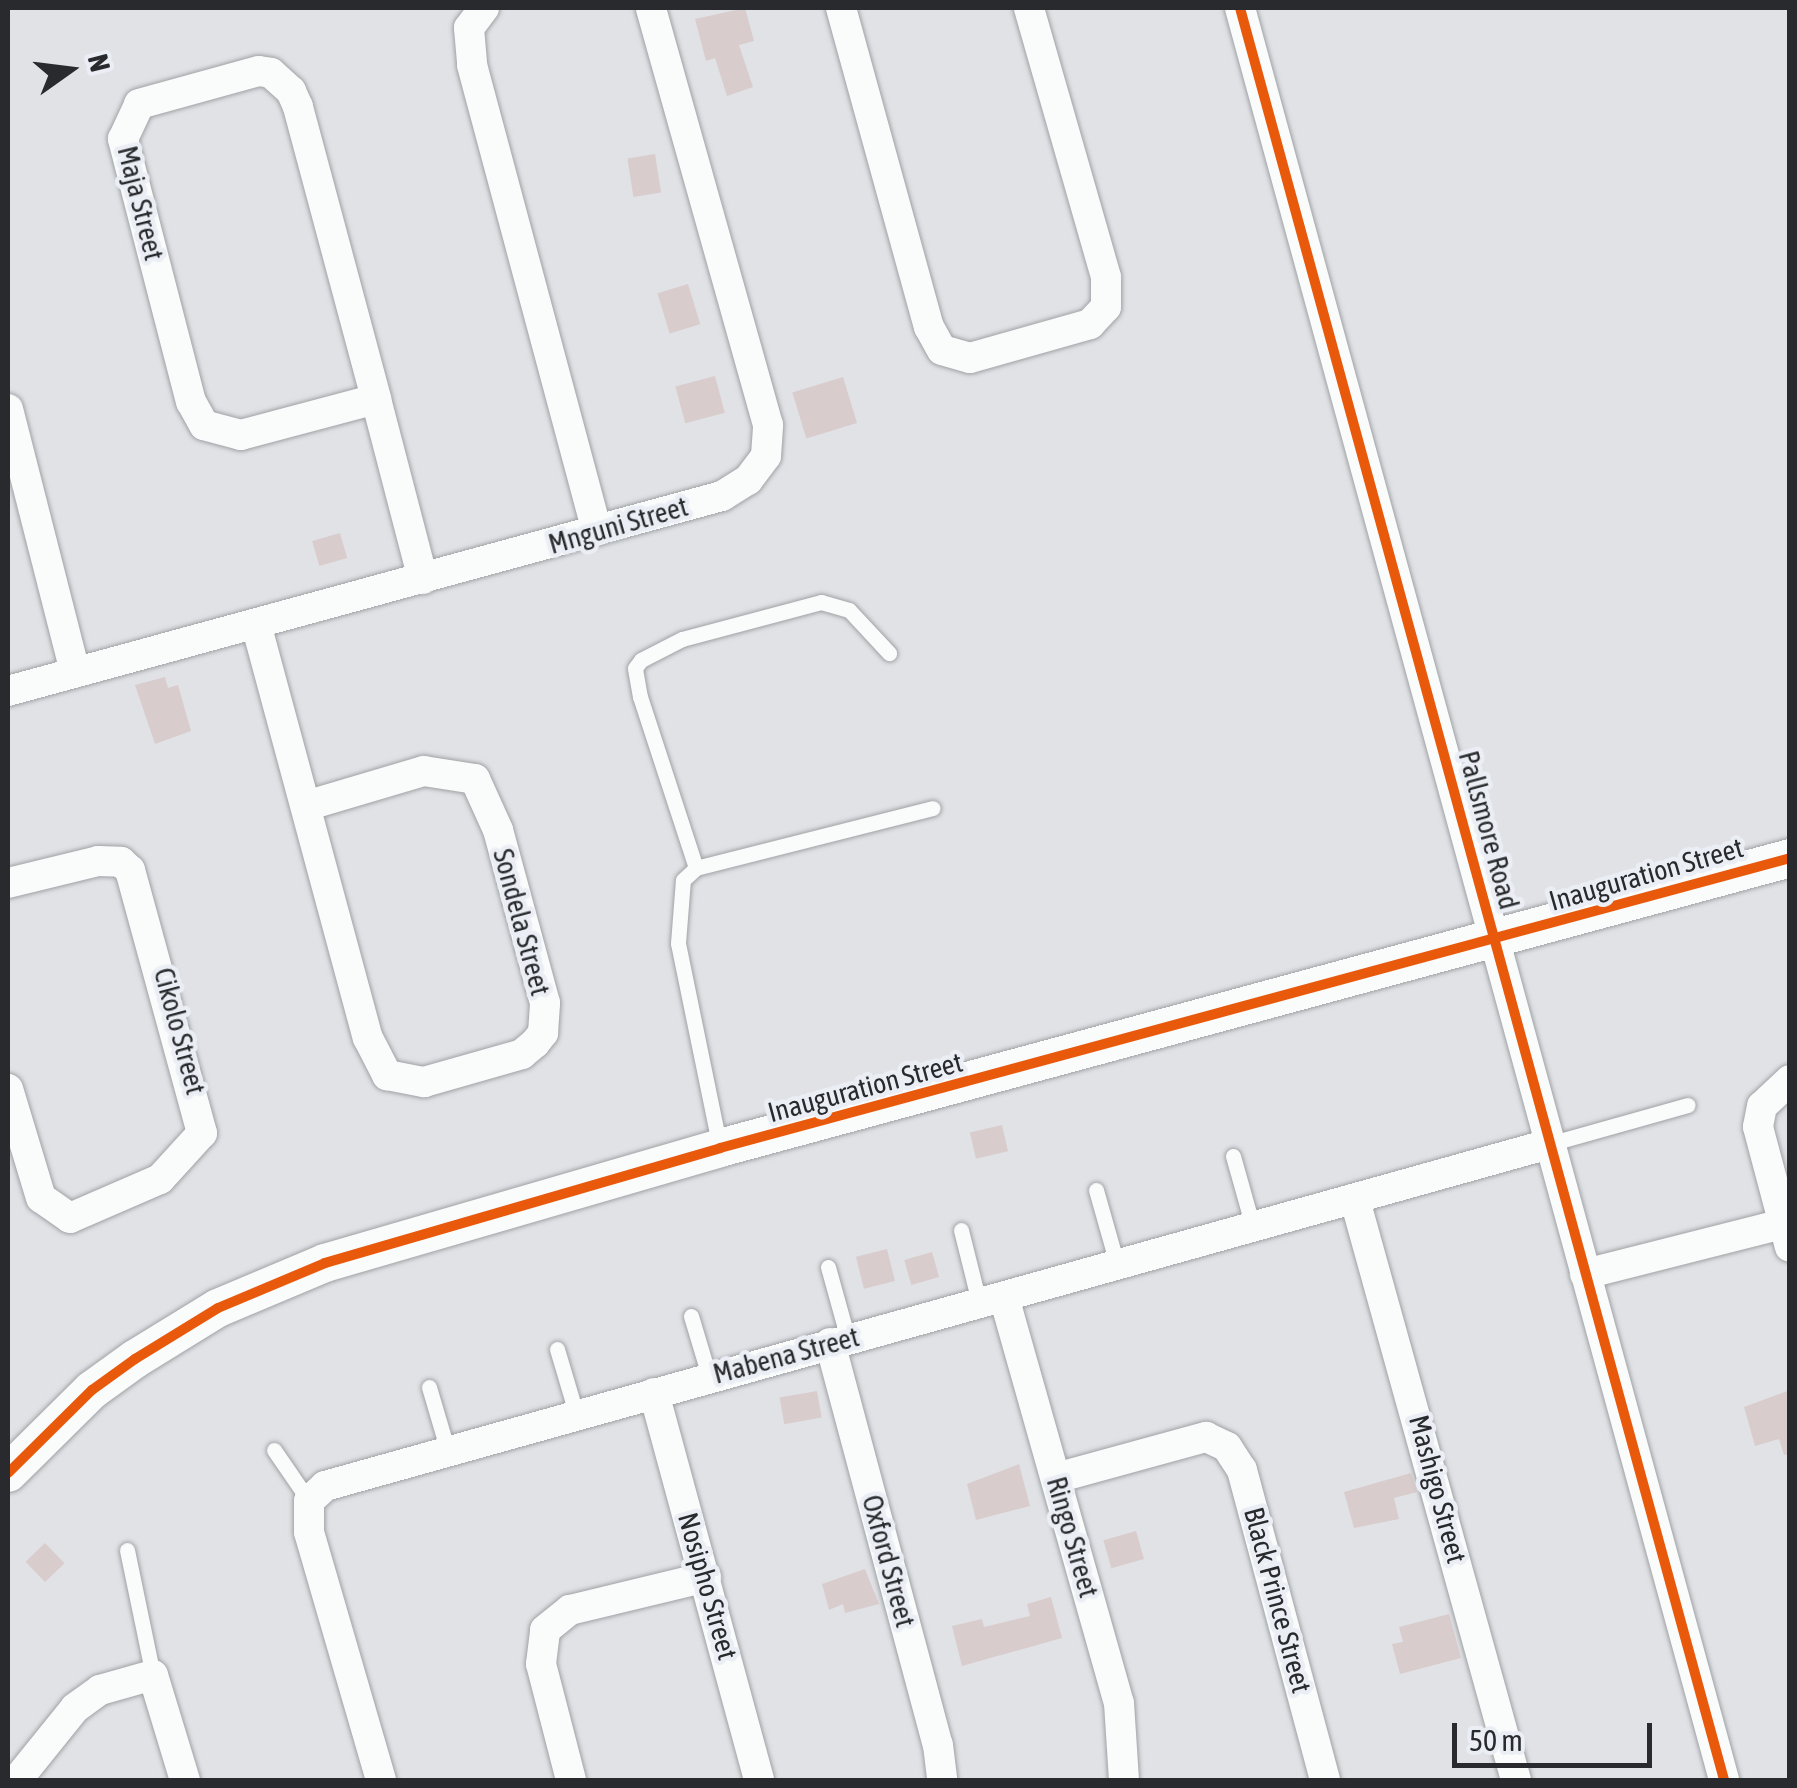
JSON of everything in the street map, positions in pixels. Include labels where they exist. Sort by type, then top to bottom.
[{"type":"street","name":"Mnguni Street","points":[[8,691],[597,531],[736,489],[759,468],[769,439],[651,8]]},
{"type":"street","points":[[840,8],[929,327],[942,350],[970,358],[1090,324],[1106,307],[1106,277],[1029,8]]},
{"type":"street","name":"Pallsmore Road","points":[[1240,8],[1724,1780]]},
{"type":"street","points":[[477,18],[472,65],[597,531]]},
{"type":"street","name":"Maja Street","points":[[376,398],[240,435],[204,425],[191,402],[123,139],[139,104],[246,72],[271,72],[285,83],[298,107],[376,398],[423,579]]},
{"type":"street","points":[[8,409],[19,494],[75,672]]},
{"type":"street","name":"Sondela Street","points":[[256,624],[368,1038],[387,1075],[424,1082],[522,1054],[534,1044],[544,1033],[545,1002],[494,820],[475,779],[424,771],[306,806]]},
{"type":"street","name":"Inauguration Street","points":[[8,1473],[92,1390],[218,1308],[400,1238],[1790,858]]},
{"type":"street","name":"Cikolo Street","points":[[8,883],[98,861],[121,862],[130,870],[139,882],[202,1133],[160,1179],[70,1218],[41,1198],[8,1089]]},
{"type":"street","points":[[1585,1274],[1786,1235],[1758,1128],[1762,1106],[1790,1080]]},
{"type":"street","name":"Mabena Street","points":[[309,1502],[341,1480],[447,1448],[1549,1144]]},
{"type":"street","name":"Mashigo Street","points":[[1355,1200],[1516,1780]]},
{"type":"street","name":"Ringo Street","points":[[992,1299],[1056,1478],[1119,1703],[1124,1780]]},
{"type":"street","name":"Oxford Street","points":[[839,1341],[938,1745],[942,1780]]},
{"type":"street","name":"Nosipho Street","points":[[654,1394],[759,1780]]},
{"type":"street","name":"Black Prince Street","points":[[1056,1478],[1206,1438],[1227,1447],[1242,1470],[1325,1780]]},
{"type":"street","points":[[309,1502],[309,1532],[381,1780]]},
{"type":"street","points":[[571,1780],[541,1664],[545,1630],[570,1610],[706,1577]]},
{"type":"street","points":[[17,1780],[75,1708],[100,1690],[154,1674],[185,1780]]},
{"type":"lane","points":[[696,868],[640,697],[636,668],[641,660],[682,639],[821,602],[849,610],[890,653]]},
{"type":"lane","points":[[720,1148],[678,943],[678,895],[696,868],[933,808]]},
{"type":"lane","points":[[1549,1144],[1688,1106]]},
{"type":"lane","points":[[1234,1156],[1253,1227]]},
{"type":"lane","points":[[1096,1190],[1117,1264]]},
{"type":"lane","points":[[961,1230],[992,1299]]},
{"type":"lane","points":[[828,1268],[839,1341]]},
{"type":"lane","points":[[691,1316],[709,1376]]},
{"type":"lane","points":[[557,1349],[576,1413]]},
{"type":"lane","points":[[429,1387],[447,1448]]},
{"type":"lane","points":[[274,1450],[309,1502]]},
{"type":"lane","points":[[127,1550],[154,1674]]},
{"type":"building","points":[[745,8],[754,41],[739,45],[753,87],[727,96],[715,58],[706,61],[695,19]]},
{"type":"building","points":[[655,154],[661,193],[633,197],[627,158]]},
{"type":"building","points":[[688,284],[700,324],[670,334],[657,293]]},
{"type":"building","points":[[715,376],[725,413],[685,423],[675,387]]},
{"type":"building","points":[[843,377],[857,423],[806,438],[792,392]]},
{"type":"building","points":[[340,533],[347,558],[319,566],[312,541]]},
{"type":"building","points":[[165,677],[168,688],[178,685],[191,731],[155,744],[135,685]]},
{"type":"building","points":[[1002,1125],[1008,1151],[976,1159],[970,1132]]},
{"type":"building","points":[[887,1249],[895,1281],[864,1289],[856,1257]]},
{"type":"building","points":[[932,1252],[939,1277],[911,1285],[904,1260]]},
{"type":"building","points":[[1790,1390],[1790,1454],[1784,1455],[1779,1439],[1755,1446],[1744,1407]]},
{"type":"building","points":[[817,1391],[822,1418],[784,1424],[780,1398]]},
{"type":"building","points":[[1019,1464],[1030,1506],[976,1520],[967,1484]]},
{"type":"building","points":[[1411,1473],[1417,1492],[1394,1498],[1399,1519],[1354,1528],[1344,1492]]},
{"type":"building","points":[[1136,1531],[1144,1559],[1111,1568],[1103,1540]]},
{"type":"building","points":[[45,1543],[64,1563],[45,1582],[26,1562]]},
{"type":"building","points":[[865,1569],[879,1604],[845,1613],[843,1604],[829,1610],[822,1584]]},
{"type":"building","points":[[1051,1597],[1062,1638],[962,1666],[952,1626],[982,1619],[984,1627],[1030,1616],[1027,1604]]},
{"type":"building","points":[[1449,1614],[1461,1658],[1400,1674],[1392,1644],[1403,1642],[1399,1627]]},
{"type":"cycle path","points":[[1240,8],[1724,1780]]},
{"type":"cycle path","points":[[8,1473],[92,1390],[135,1359],[218,1308],[325,1263],[720,1148],[1790,858]]}]
